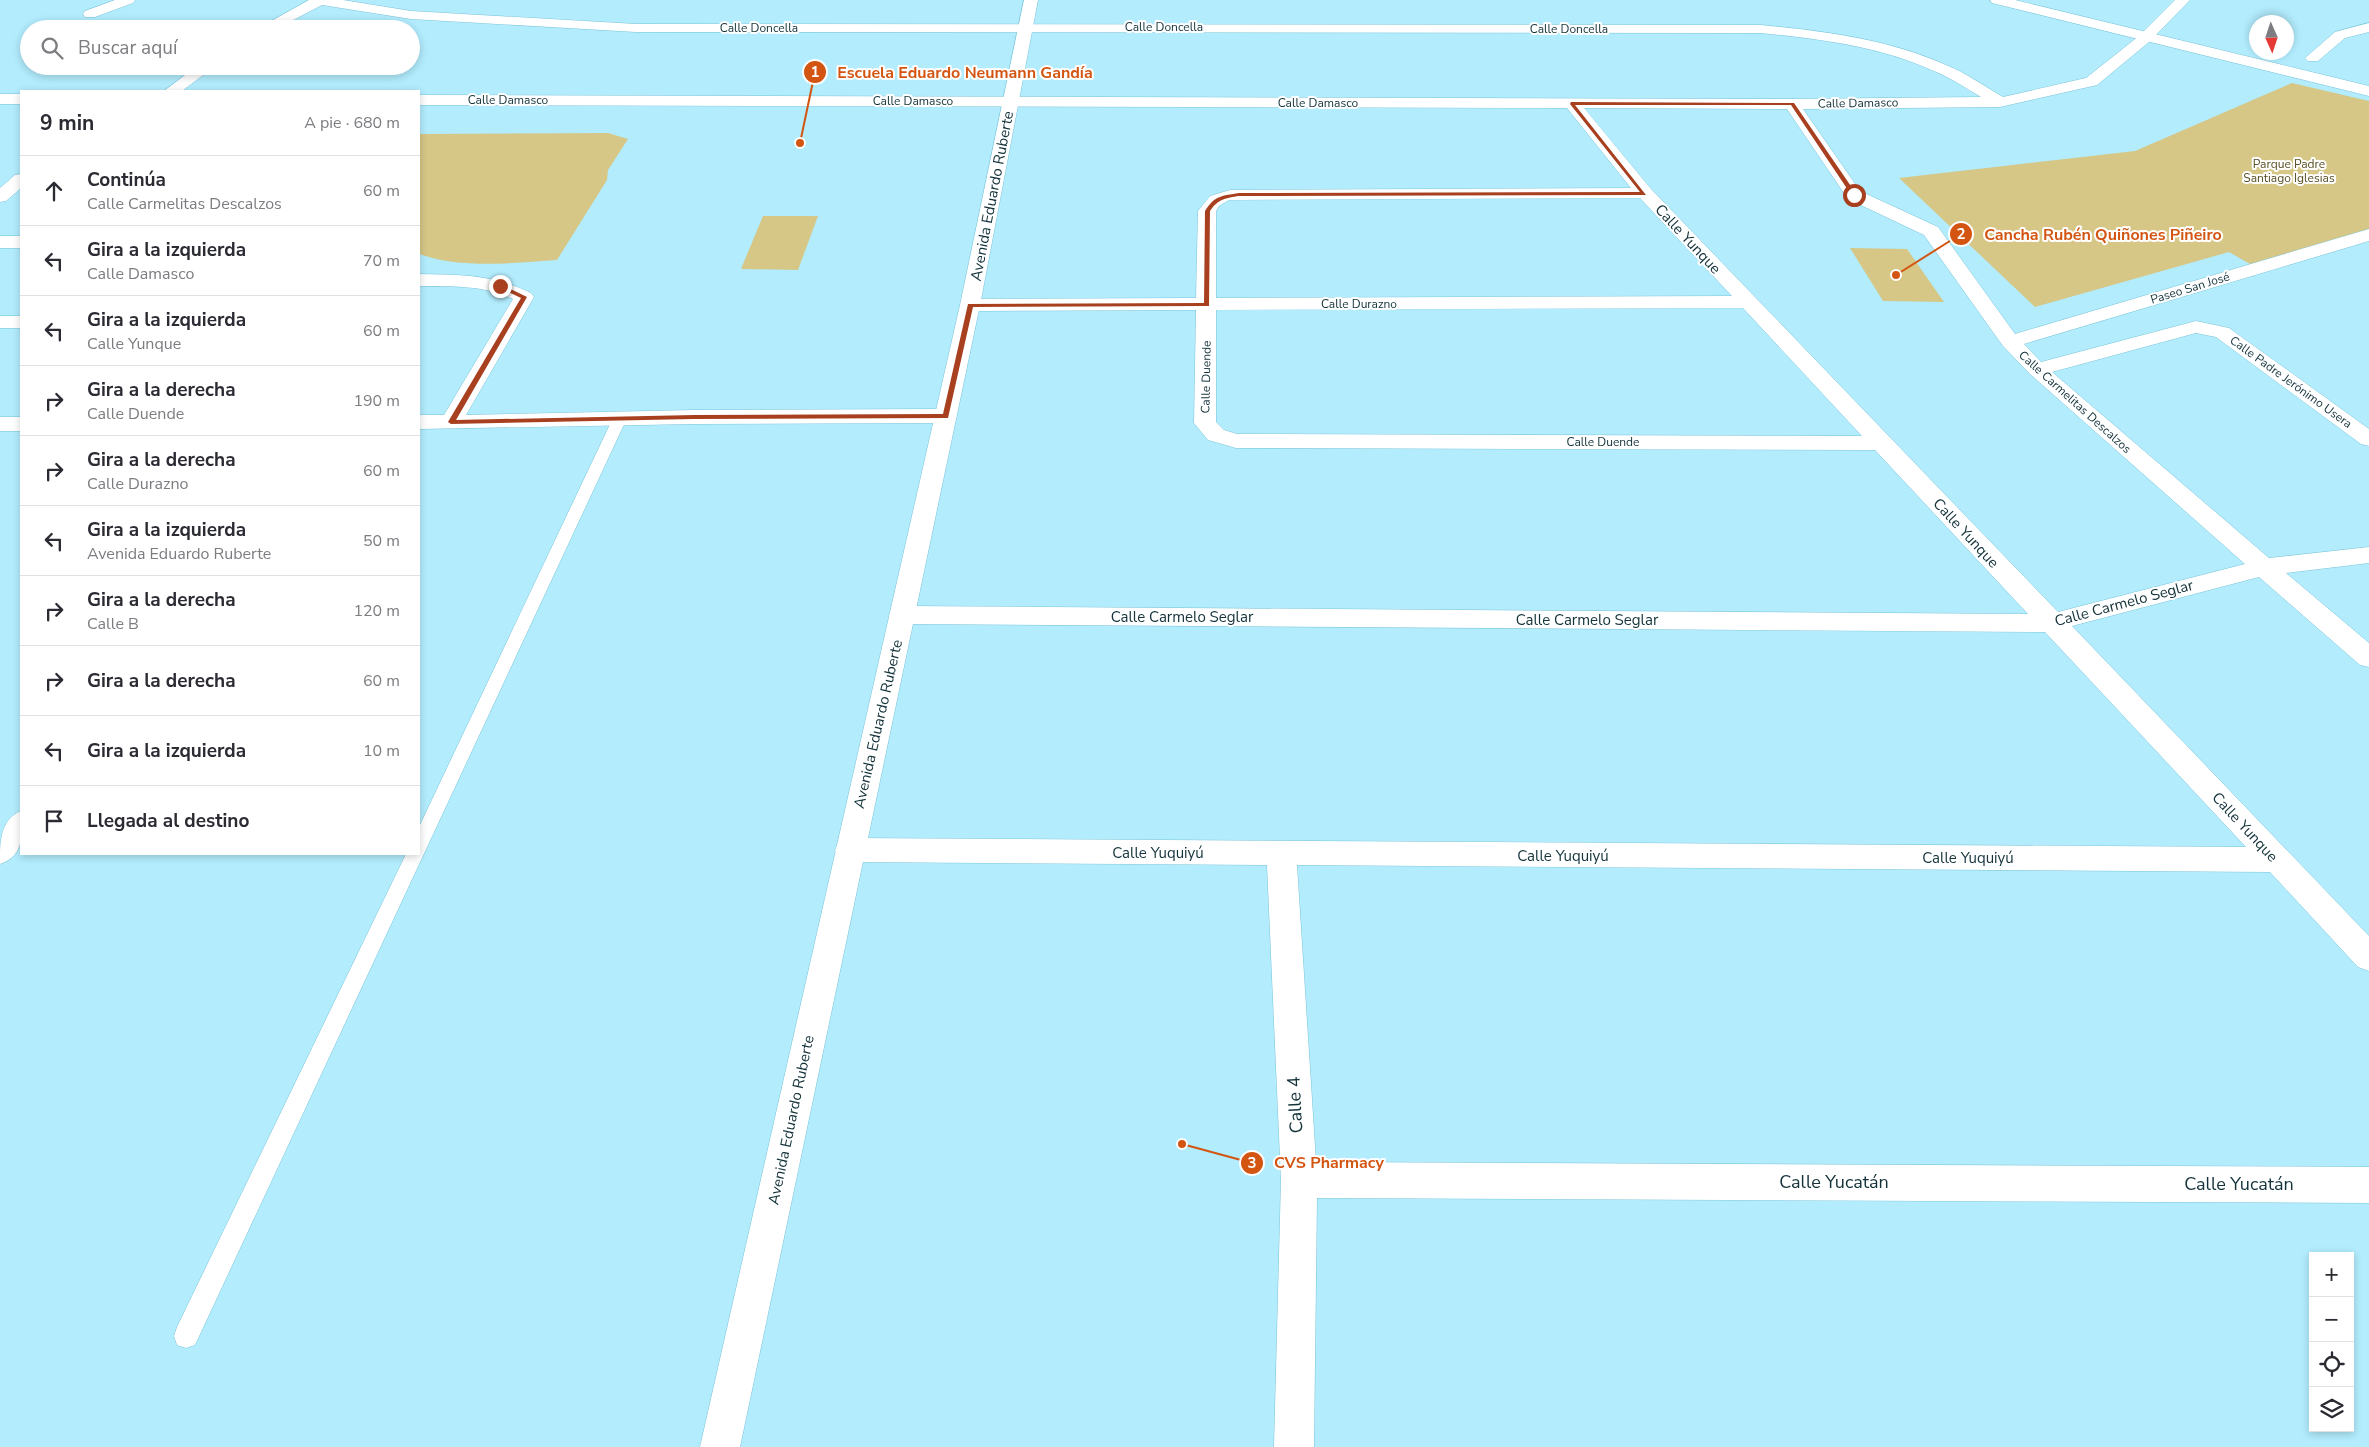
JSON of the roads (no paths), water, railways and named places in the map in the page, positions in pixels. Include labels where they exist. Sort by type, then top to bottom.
[{"type":"street","points":[[90,14],[128,0]]},
{"type":"street","points":[[281,20],[318,0]]},
{"type":"street","name":"Calle Doncella","points":[[318,0],[411,15],[574,26],[636,28],[1761,29],[1827,35],[1876,45],[1939,67],[2000,102]]},
{"type":"street","name":"Avenida Eduardo Ruberte","points":[[720,1447],[995,189],[1010,102],[1031,0]]},
{"type":"street","points":[[1997,0],[2369,92]]},
{"type":"street","name":"Calle Damasco","points":[[420,100],[1792,104],[2000,102],[2091,82],[2148,36],[2183,0]]},
{"type":"street","points":[[2143,19],[2178,27]]},
{"type":"street","points":[[2313,58],[2340,35],[2369,28]]},
{"type":"street","points":[[2295,54],[2332,63]]},
{"type":"street","points":[[173,90],[194,75]]},
{"type":"street","points":[[2349,86],[2369,86]]},
{"type":"street","points":[[0,99],[20,99]]},
{"type":"street","name":"Calle Yunque","points":[[1571,103],[1644,194],[1883,443],[2050,623],[2369,957]]},
{"type":"street","name":"Calle Carmelitas Descalzos","points":[[1792,104],[1854,195],[1931,231],[2010,342],[2037,370],[2369,658]]},
{"type":"street","points":[[0,197],[20,179]]},
{"type":"street","name":"Calle Duende","points":[[1644,194],[1229,195],[1213,201],[1208,211],[1205,423],[1216,435],[1236,441],[1883,443]]},
{"type":"street","name":"Paseo San José","points":[[2010,342],[2369,235]]},
{"type":"street","points":[[0,242],[20,242]]},
{"type":"street","points":[[420,280],[472,280],[500,286],[524,297],[451,422]]},
{"type":"street","name":"Calle Durazno","points":[[970,305],[1747,302]]},
{"type":"street","points":[[0,322],[20,322]]},
{"type":"street","name":"Calle Padre Jerónimo Usera","points":[[2037,370],[2196,327],[2222,332],[2369,438]]},
{"type":"street","points":[[420,422],[620,418],[946,416]]},
{"type":"street","points":[[0,424],[20,424]]},
{"type":"street","name":"Calle Carmelo Seglar","points":[[902,614],[2050,623],[2264,567],[2369,555]]},
{"type":"street","points":[[0,852],[20,823]]},
{"type":"street","name":"Calle Yuquiyú","points":[[850,850],[2276,860]]},
{"type":"street","name":"Calle 4","points":[[1281,854],[1299,1180],[1294,1447]]},
{"type":"street","name":"Calle Yucatán","points":[[1299,1180],[2369,1185]]},
{"type":"lane","points":[[420,844],[620,418]]},
{"type":"lane","points":[[186,1336],[415,855]]},
{"type":"place","name":"Escuela Eduardo Neumann Gandía","points":[[800,143]]},
{"type":"place","name":"Cancha Rubén Quiñones Piñeiro","points":[[1896,275]]},
{"type":"place","name":"CVS Pharmacy","points":[[1182,1144]]},
{"type":"park label","name":"Parque Padre Santiago Iglesias","points":[[2289,171]]}]
